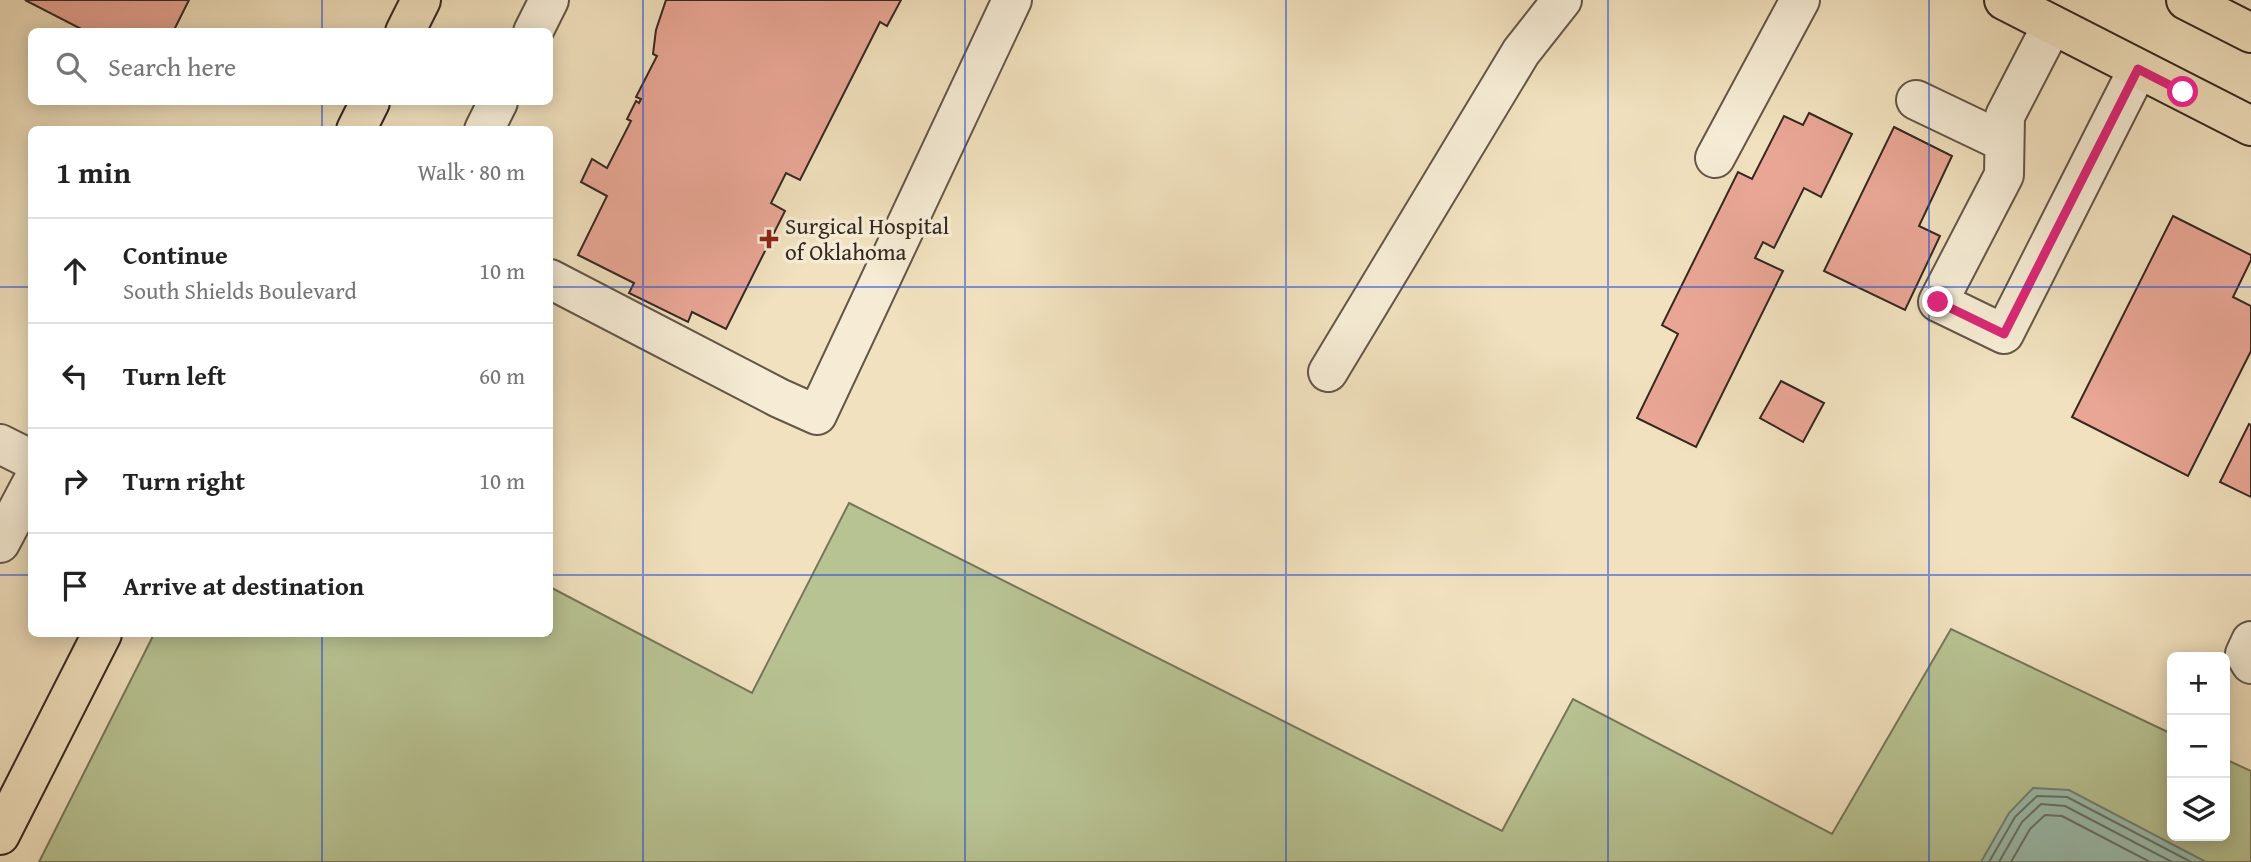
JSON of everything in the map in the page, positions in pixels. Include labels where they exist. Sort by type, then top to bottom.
[{"type":"main road","points":[[2004,0],[2251,126]]},
{"type":"main road","points":[[2208,5],[2251,33]]},
{"type":"main road","points":[[358,126],[368,105]]},
{"type":"main road","points":[[0,835],[100,637]]},
{"type":"lane","points":[[535,28],[549,0]]},
{"type":"lane","points":[[553,281],[817,415],[1012,0]]},
{"type":"lane","points":[[1328,372],[1521,52],[1562,0]]},
{"type":"lane","points":[[1715,158],[1800,0]]},
{"type":"lane","points":[[2052,25],[2005,116],[2004,175],[1938,302],[2004,334],[2138,69]]},
{"type":"lane","points":[[1916,100],[2004,142]]},
{"type":"lane","points":[[486,126],[496,105]]},
{"type":"lane","points":[[0,444],[28,458]]},
{"type":"lane","points":[[0,543],[28,490]]},
{"type":"lane","points":[[2251,641],[2245,653],[2251,664]]},
{"type":"shaded area","points":[[849,503],[1502,831],[1573,699],[1832,834],[1951,629],[2167,732],[2167,841],[2230,841],[2230,761],[2251,771],[2251,862],[39,862],[152,637],[553,637],[553,589],[752,693]]},
{"type":"water","points":[[2033,788],[2069,790],[2206,862],[1981,862],[2009,813]]},
{"type":"building","points":[[25,0],[189,0],[175,28],[79,28]]},
{"type":"building","points":[[666,0],[901,0],[887,26],[880,22],[800,180],[786,173],[771,203],[785,211],[726,329],[692,312],[688,322],[629,293],[634,283],[578,255],[607,196],[581,182],[592,159],[607,168],[631,121],[627,119],[636,101],[639,103],[641,99],[636,97],[657,56],[653,54],[656,30]]},
{"type":"building","points":[[1809,113],[1852,134],[1821,197],[1804,188],[1774,248],[1763,242],[1755,258],[1783,271],[1696,447],[1637,418],[1678,334],[1662,325],[1738,172],[1752,179],[1784,116],[1803,125]]},
{"type":"building","points":[[1894,127],[1952,156],[1919,226],[1940,236],[1905,310],[1824,271]]},
{"type":"building","points":[[2173,216],[2251,255],[2233,297],[2251,306],[2251,351],[2188,476],[2072,417]]},
{"type":"building","points":[[1781,381],[1824,403],[1803,442],[1760,418]]},
{"type":"building","points":[[2249,424],[2251,425],[2251,497],[2220,482]]},
{"type":"place","name":"Surgical Hospital of Oklahoma","points":[[769,239]]},
{"type":"route","points":[[1938,302],[2004,334],[2138,69],[2183,92]]}]
